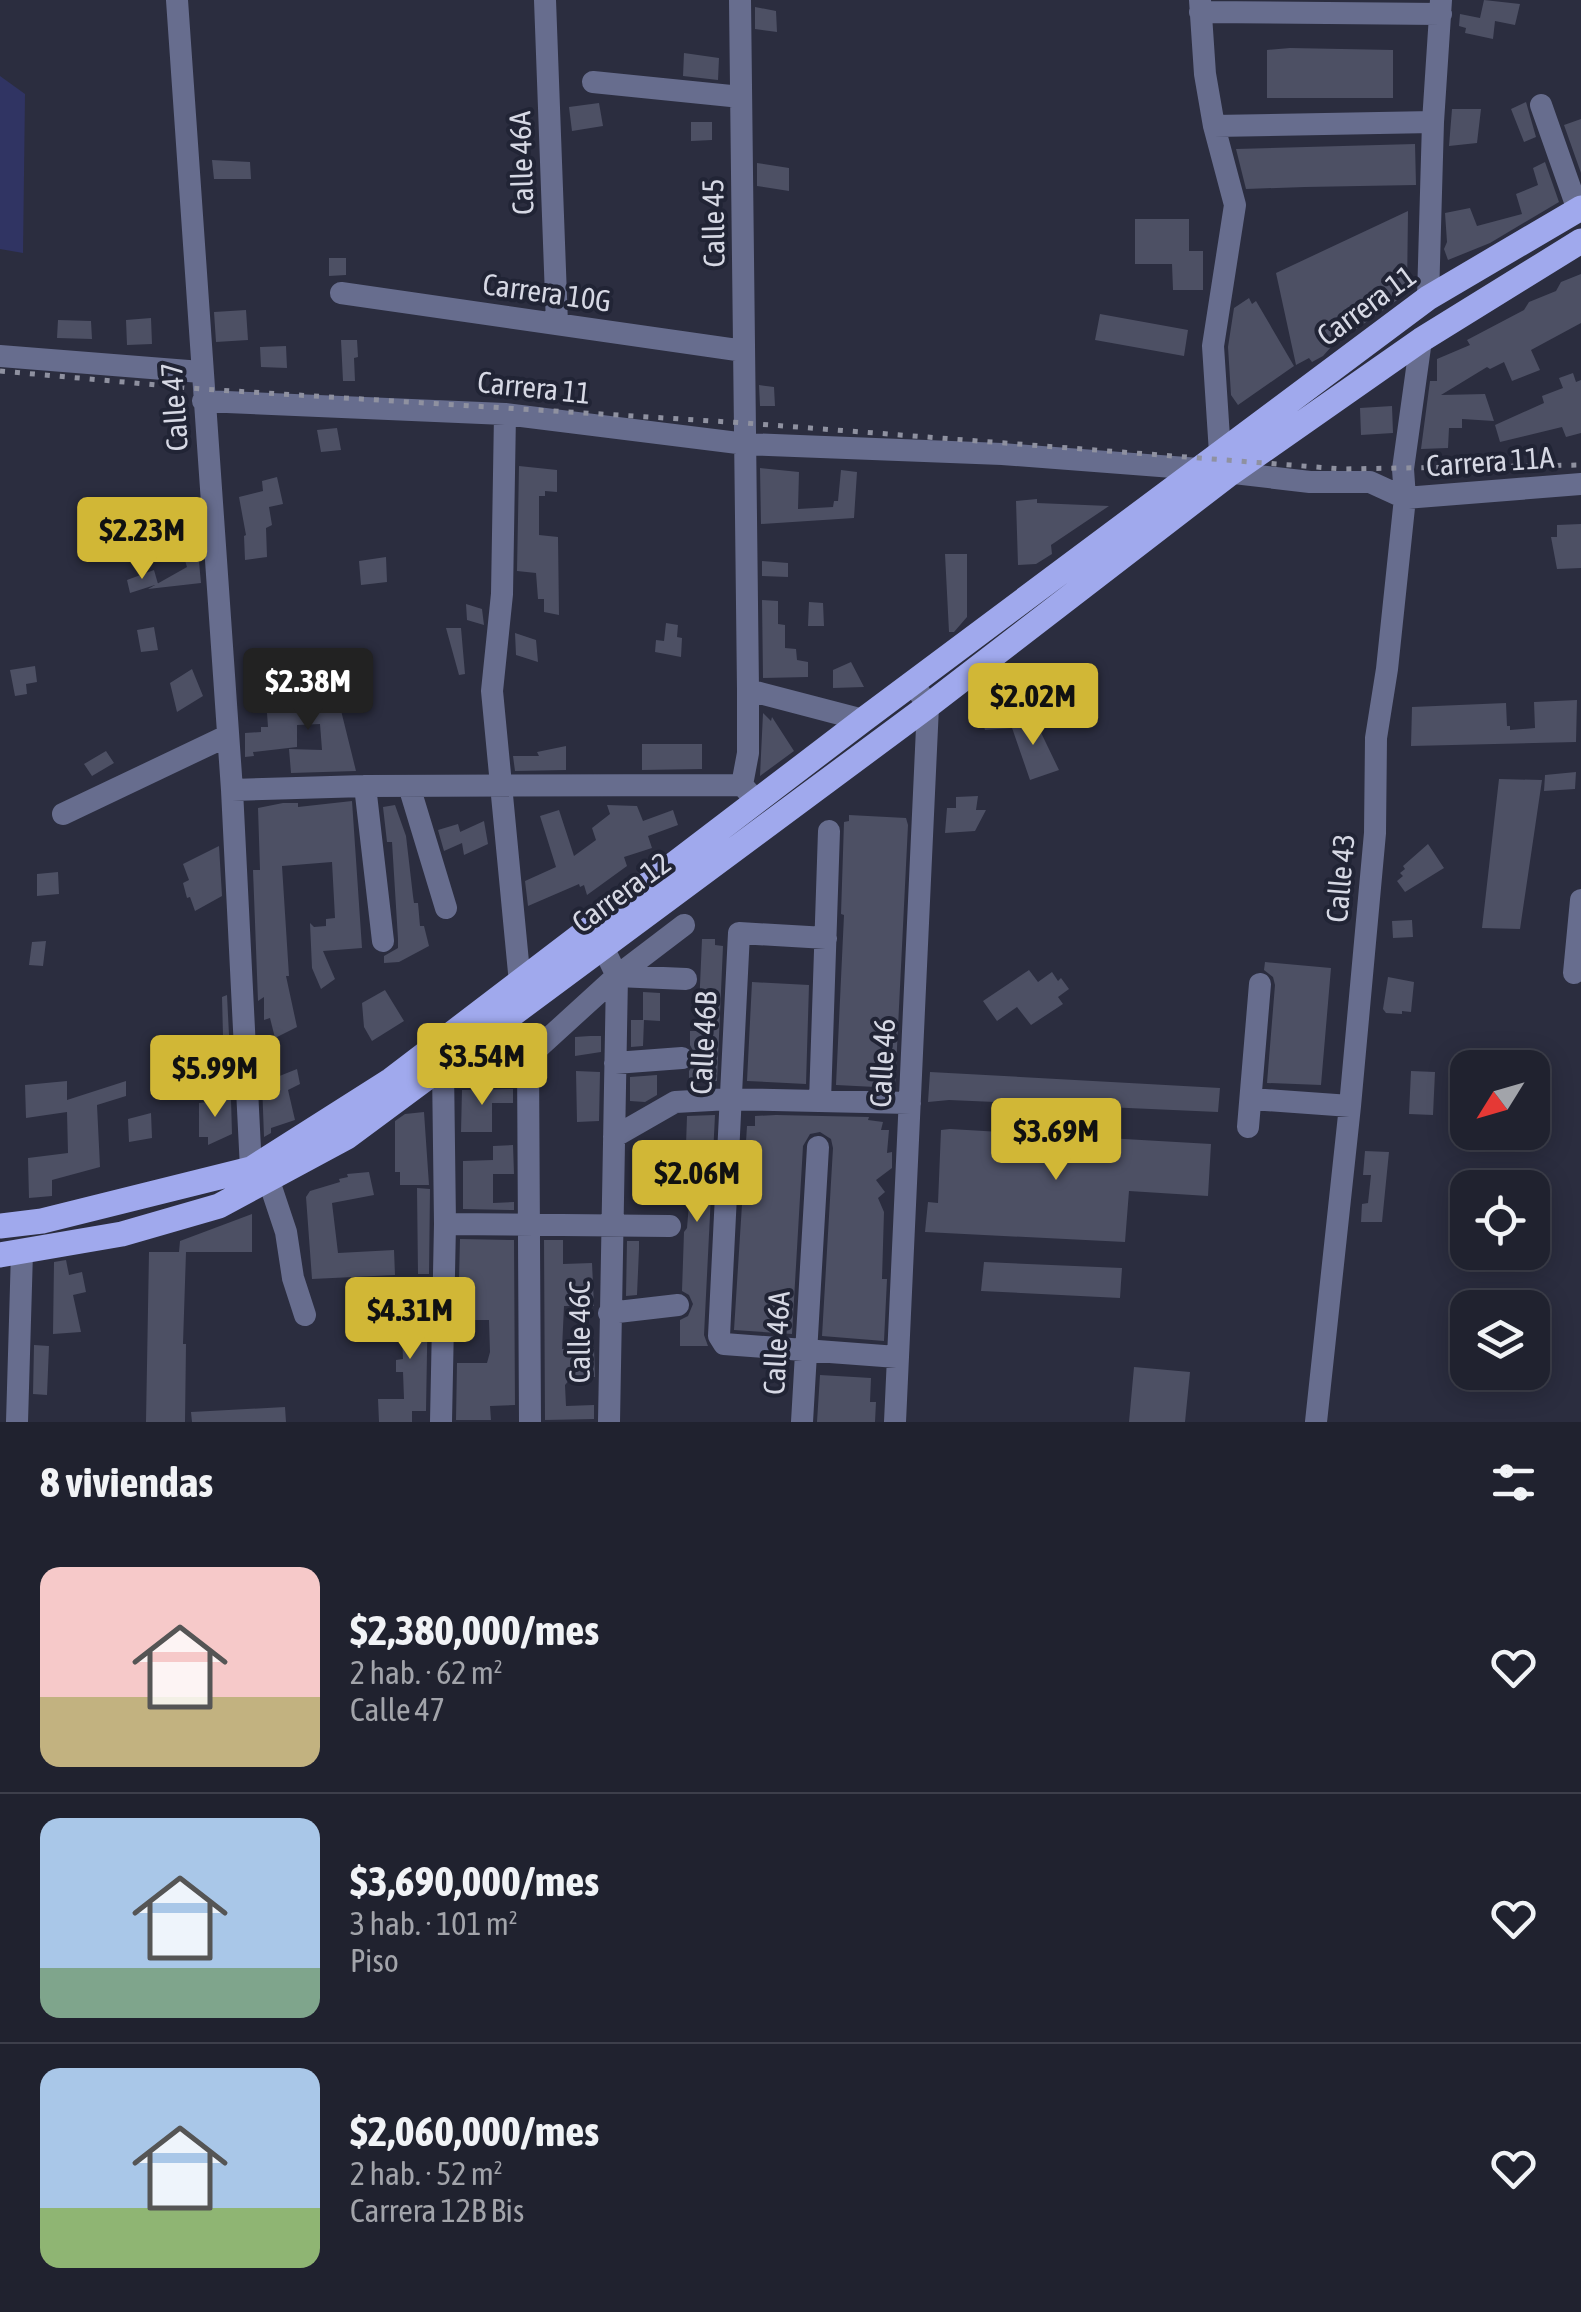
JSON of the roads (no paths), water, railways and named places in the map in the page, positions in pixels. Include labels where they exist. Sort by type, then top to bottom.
[{"type":"main road","name":"Carrera 11","points":[[1224,464],[1428,298],[1579,209]]},
{"type":"main road","name":"Carrera 11","points":[[1199,469],[1224,464],[1581,241]]},
{"type":"main road","name":"Carrera 12","points":[[0,1226],[42,1222],[260,1175],[347,1138],[928,706],[1224,464]]},
{"type":"main road","name":"Carrera 12","points":[[11,1253],[122,1234],[219,1206],[520,983],[750,793],[863,720],[1199,469]]},
{"type":"street","name":"Calle 47","points":[[177,0],[260,1175],[286,1232],[293,1278],[305,1315]]},
{"type":"street","name":"Calle 46A","points":[[545,0],[557,324]]},
{"type":"street","name":"Calle 45","points":[[740,0],[750,793]]},
{"type":"street","points":[[1224,464],[1212,346],[1236,206],[1214,126],[1200,6],[1441,7],[1428,298]]},
{"type":"street","points":[[594,82],[741,96]]},
{"type":"street","points":[[1541,105],[1579,209]]},
{"type":"street","points":[[1214,126],[1433,122]]},
{"type":"street","name":"Carrera 10G","points":[[341,293],[744,351]]},
{"type":"street","name":"Calle 43","points":[[1316,1422],[1375,833],[1376,738],[1405,498],[1403,469],[1421,340]]},
{"type":"street","points":[[0,356],[201,372]]},
{"type":"street","name":"Carrera 11","points":[[203,401],[504,414],[746,444],[1002,454],[1199,469]]},
{"type":"street","points":[[504,414],[502,594],[492,691],[520,983]]},
{"type":"street","name":"Carrera 11A","points":[[1224,464],[1310,482],[1370,482],[1405,498],[1581,484]]},
{"type":"street","points":[[913,682],[928,706]]},
{"type":"street","points":[[748,690],[863,720]]},
{"type":"street","name":"Calle 46","points":[[895,1422],[928,706]]},
{"type":"street","points":[[62,814],[227,736]]},
{"type":"street","points":[[366,786],[383,941]]},
{"type":"street","points":[[409,786],[446,908]]},
{"type":"street","points":[[232,790],[504,786],[750,793]]},
{"type":"street","points":[[820,1101],[829,831]]},
{"type":"street","points":[[1574,973],[1581,900]]},
{"type":"street","points":[[530,1422],[528,1056],[617,976],[684,925]]},
{"type":"street","name":"Calle 46B","points":[[806,1348],[724,1344],[720,1336],[730,1098],[739,933],[826,938]]},
{"type":"street","name":"Calle 46C","points":[[602,945],[617,976],[609,1422]]},
{"type":"street","points":[[617,976],[686,979]]},
{"type":"street","points":[[1248,1127],[1260,984]]},
{"type":"street","points":[[615,1063],[682,1058]]},
{"type":"street","points":[[441,1422],[443,1068]]},
{"type":"street","points":[[614,1137],[674,1102],[730,1098],[910,1104]]},
{"type":"street","points":[[1250,1099],[1350,1106]]},
{"type":"street","name":"Calle 46A","points":[[802,1422],[818,1147]]},
{"type":"street","points":[[445,1224],[670,1226]]},
{"type":"street","points":[[11,1253],[17,1422]]},
{"type":"street","points":[[610,1313],[678,1305]]},
{"type":"street","points":[[806,1348],[897,1357]]},
{"type":"railway","points":[[0,371],[202,389],[745,423],[1342,469],[1581,465]]}]
